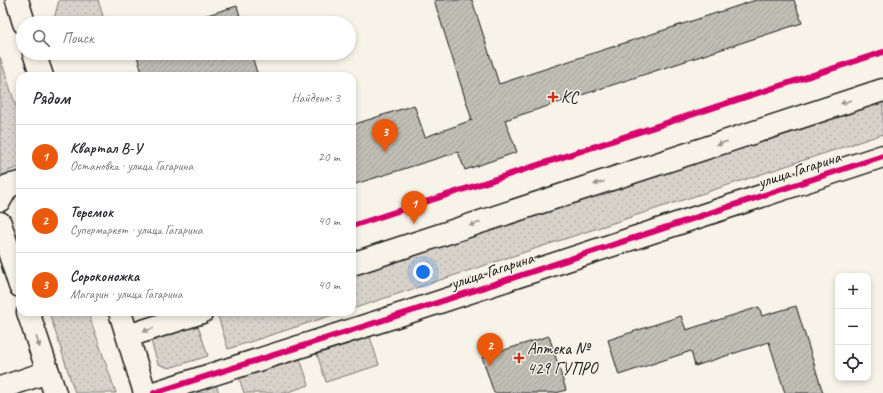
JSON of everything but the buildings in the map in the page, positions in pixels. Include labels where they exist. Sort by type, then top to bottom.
[{"type":"street","points":[[17,0],[22,16]]},
{"type":"street","points":[[36,60],[41,72]]},
{"type":"street","points":[[356,263],[883,90]]},
{"type":"street","name":"улица Гагарина","points":[[154,393],[415,310],[883,156]]},
{"type":"street","points":[[0,200],[8,186],[16,184]]},
{"type":"street","points":[[0,223],[16,273]]},
{"type":"street","points":[[29,316],[55,393]]},
{"type":"street","points":[[121,316],[144,393]]},
{"type":"street","points":[[128,336],[190,316]]},
{"type":"street","points":[[0,388],[48,372]]},
{"type":"shaded area","points":[[59,0],[98,0],[103,16],[55,16]]},
{"type":"shaded area","points":[[0,57],[16,107],[16,168],[8,171],[4,180],[0,169]]},
{"type":"shaded area","points":[[883,98],[883,134],[356,308],[356,271]]},
{"type":"shaded area","points":[[50,316],[89,316],[116,393],[75,393]]},
{"type":"shaded area","points":[[218,316],[330,316],[228,349]]},
{"type":"shaded area","points":[[197,323],[208,356],[169,368],[158,364],[151,341],[156,335]]},
{"type":"shaded area","points":[[370,337],[379,365],[326,382],[317,354]]},
{"type":"shaded area","points":[[298,353],[309,385],[285,393],[244,393],[237,372]]},
{"type":"shaded area","points":[[214,379],[219,393],[169,393]]},
{"type":"cycle path","points":[[356,225],[883,52]]},
{"type":"cycle path","points":[[154,393],[415,310],[883,156]]},
{"type":"place","name":"КС","points":[[553,97]]},
{"type":"place","name":"Сороконожка","points":[[385,152]]},
{"type":"place","name":"Квартал В-У","points":[[414,224]]},
{"type":"place","name":"Аптека № 429 ГУПРО","points":[[519,358]]},
{"type":"place","name":"Теремок","points":[[490,366]]}]
